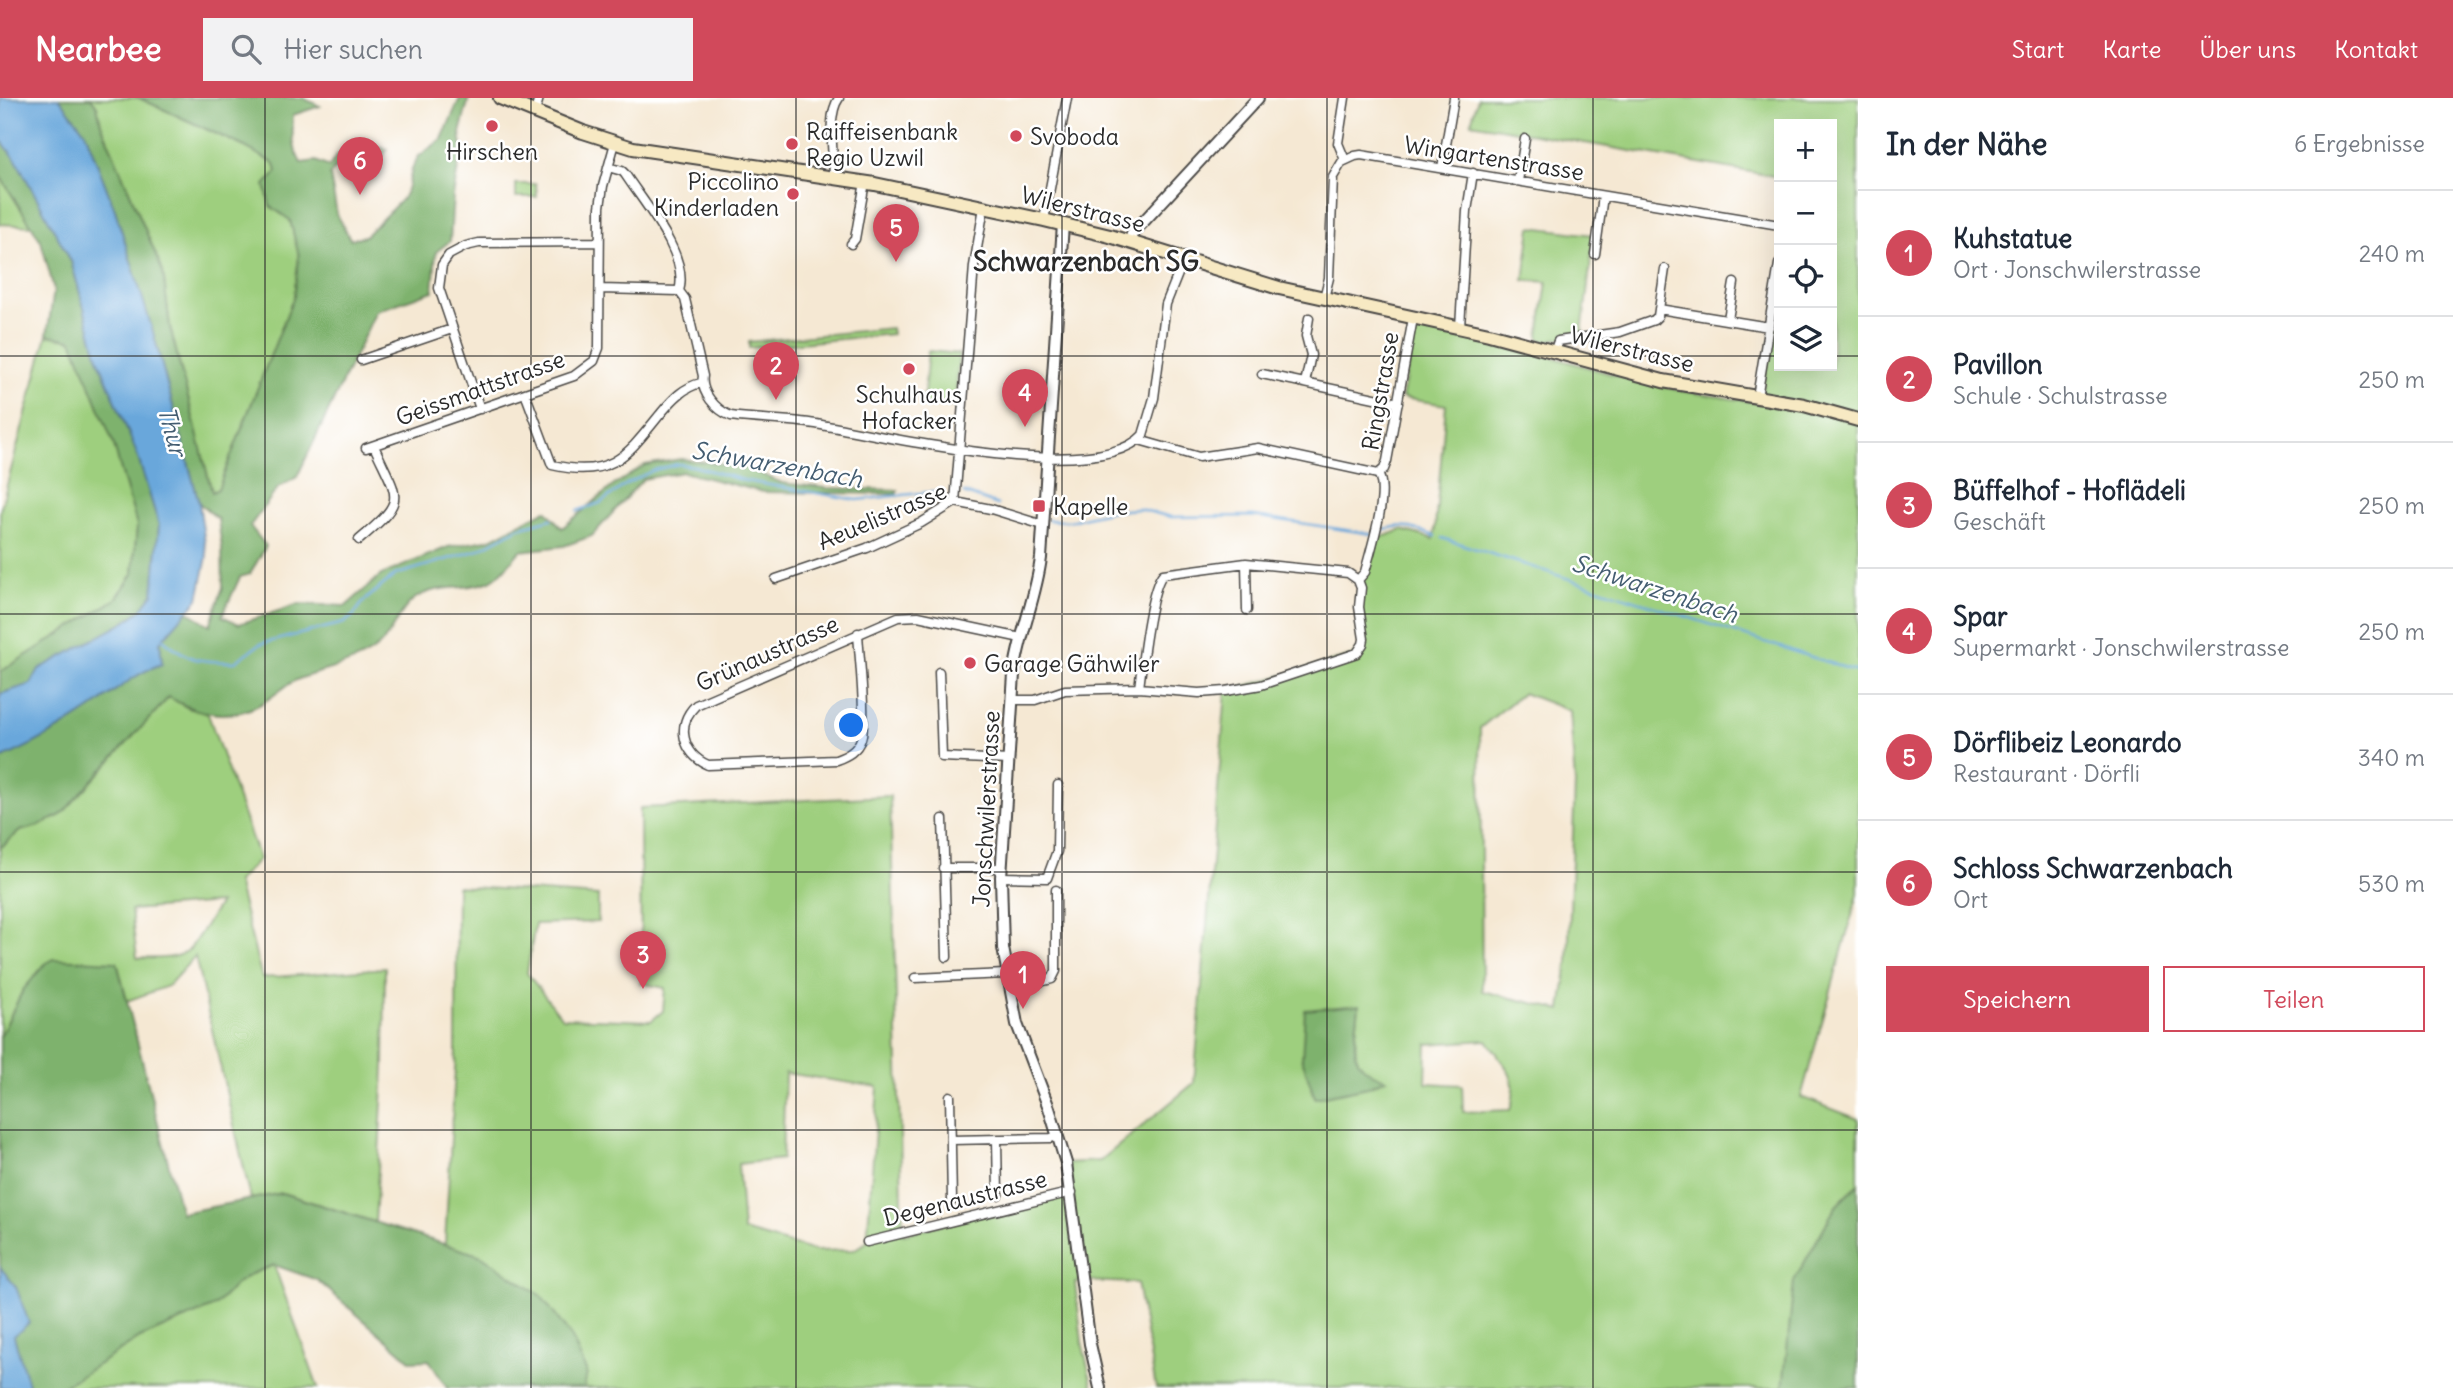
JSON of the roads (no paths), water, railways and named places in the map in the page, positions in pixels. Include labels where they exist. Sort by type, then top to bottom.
[{"type":"main road","name":"Wilerstrasse","points":[[500,98],[615,143],[652,151],[865,182],[1063,224],[1279,288],[1460,327],[1663,382],[1819,408],[1858,420]]},
{"type":"street","points":[[535,112],[539,98]]},
{"type":"street","points":[[834,177],[832,120],[839,98]]},
{"type":"street","points":[[1044,220],[1067,98]]},
{"type":"street","points":[[1130,242],[1132,234],[1258,98]]},
{"type":"street","points":[[1324,298],[1329,278],[1333,181],[1338,167],[1345,160],[1338,143],[1345,98]]},
{"type":"street","points":[[1442,168],[1454,98]]},
{"type":"street","points":[[1518,181],[1525,139]]},
{"type":"street","name":"Geissmattstrasse","points":[[359,540],[386,517],[396,500],[394,491],[370,447],[573,376],[594,361],[600,339],[600,207],[615,143]]},
{"type":"street","name":"Wingartenstrasse","points":[[1345,160],[1361,155],[1774,224]]},
{"type":"street","points":[[608,167],[625,174],[666,236],[676,255],[681,283],[679,291]]},
{"type":"street","points":[[1460,327],[1467,211],[1473,173]]},
{"type":"street","points":[[851,244],[855,239],[865,182]]},
{"type":"street","points":[[1595,254],[1603,196]]},
{"type":"street","points":[[954,502],[974,265],[984,207]]},
{"type":"street","name":"Jonschwilerstrasse","points":[[1063,224],[1044,525],[1035,593],[1017,655],[1012,700],[1001,924],[1007,979],[1017,1024],[1058,1136],[1072,1192],[1088,1333],[1100,1388]]},
{"type":"street","points":[[480,409],[442,299],[439,278],[442,265],[449,255],[457,249],[482,243],[599,242]]},
{"type":"street","points":[[679,291],[685,299],[703,376],[701,383],[712,402],[722,412],[731,416],[813,423],[958,450],[1048,457],[1105,454],[1139,440],[1146,429],[1152,406],[1166,304],[1184,259]]},
{"type":"street","points":[[1554,352],[1558,341],[1619,332],[1654,320],[1659,309],[1665,269]]},
{"type":"street","points":[[1728,319],[1734,283]]},
{"type":"street","points":[[600,289],[679,291]]},
{"type":"street","points":[[1757,397],[1774,296]]},
{"type":"street","points":[[1659,309],[1769,327]]},
{"type":"street","points":[[1305,383],[1311,355],[1306,336],[1309,318]]},
{"type":"street","name":"Ringstrasse","points":[[1139,440],[1199,457],[1258,448],[1378,474],[1387,461],[1413,318]]},
{"type":"street","points":[[361,360],[452,329]]},
{"type":"street","points":[[1262,374],[1398,403]]},
{"type":"street","points":[[525,393],[552,466],[594,470],[623,456],[676,397],[691,386],[701,383]]},
{"type":"street","points":[[1358,580],[1365,572],[1376,527],[1383,488],[1378,474]]},
{"type":"street","name":"Aeuelistrasse","points":[[776,579],[867,548],[921,523],[954,502],[991,509],[1044,525]]},
{"type":"street","points":[[1246,563],[1247,610]]},
{"type":"street","points":[[1012,700],[1035,700],[1065,690],[1139,688],[1199,693],[1226,691],[1261,685],[1352,656],[1360,649],[1364,639],[1359,607],[1361,588],[1358,580],[1348,573],[1246,563],[1177,570],[1161,576],[1156,585],[1139,688]]},
{"type":"street","name":"Grünaustrasse","points":[[859,633],[862,730],[861,739],[847,756],[836,760],[708,765],[696,760],[690,752],[684,738],[684,724],[696,705],[859,633],[898,617],[908,615],[1021,638]]},
{"type":"street","points":[[939,672],[942,757],[1009,760]]},
{"type":"street","points":[[943,868],[1047,878],[1057,851],[1058,785]]},
{"type":"street","points":[[943,819],[947,957]]},
{"type":"street","points":[[915,978],[1052,979],[1056,971],[1056,890]]},
{"type":"street","points":[[950,1096],[952,1201]]},
{"type":"street","points":[[951,1140],[1058,1136]]},
{"type":"street","points":[[997,1140],[998,1195]]},
{"type":"street","name":"Degenaustrasse","points":[[867,1242],[1072,1192]]},
{"type":"water","name":"Thur","points":[[0,98],[59,98],[85,132],[115,210],[153,332],[199,503],[207,557],[198,599],[160,642],[162,664],[135,677],[59,729],[0,759],[0,694],[31,684],[39,669],[122,624],[140,611],[153,594],[159,525],[136,451],[98,358],[71,261],[15,158],[0,139]]},
{"type":"water","points":[[0,1267],[16,1287],[29,1323],[14,1336],[29,1388],[0,1388]]},
{"type":"waterway","name":"Schwarzenbach","points":[[577,511],[600,503],[628,483],[654,470],[678,464],[746,481],[857,500],[940,491]]},
{"type":"waterway","name":"Schwarzenbach","points":[[964,493],[998,505]]},
{"type":"waterway","name":"Schwarzenbach","points":[[1048,520],[1070,521],[1112,511],[1139,509],[1171,517],[1254,516],[1372,534]]},
{"type":"waterway","name":"Schwarzenbach","points":[[163,639],[189,657],[235,662],[260,644],[344,623],[364,601],[395,575],[478,550],[519,528],[551,519]]},
{"type":"waterway","name":"Schwarzenbach","points":[[1379,533],[1400,526],[1435,536]]},
{"type":"waterway","name":"Schwarzenbach","points":[[1442,538],[1858,672]]},
{"type":"place","name":"Hirschen","points":[[492,126]]},
{"type":"place","name":"Svoboda","points":[[1016,136]]},
{"type":"place","name":"Raiffeisenbank Regio Uzwil","points":[[792,144]]},
{"type":"place","name":"Piccolino Kinderladen","points":[[793,194]]},
{"type":"place","name":"Schloss Schwarzenbach","points":[[360,195]]},
{"type":"place","name":"Dörflibeiz Leonardo","points":[[896,262]]},
{"type":"place","name":"Schulhaus Hofacker","points":[[909,369]]},
{"type":"place","name":"Pavillon","points":[[776,400]]},
{"type":"place","name":"Spar","points":[[1025,427]]},
{"type":"place","name":"Kapelle","points":[[1039,506]]},
{"type":"place","name":"Garage Gähwiler","points":[[970,663]]},
{"type":"place","name":"Büffelhof - Hoflädeli","points":[[643,989]]},
{"type":"place","name":"Kuhstatue","points":[[1023,1009]]},
{"type":"district","name":"Schwarzenbach SG","points":[[1086,261]]}]
